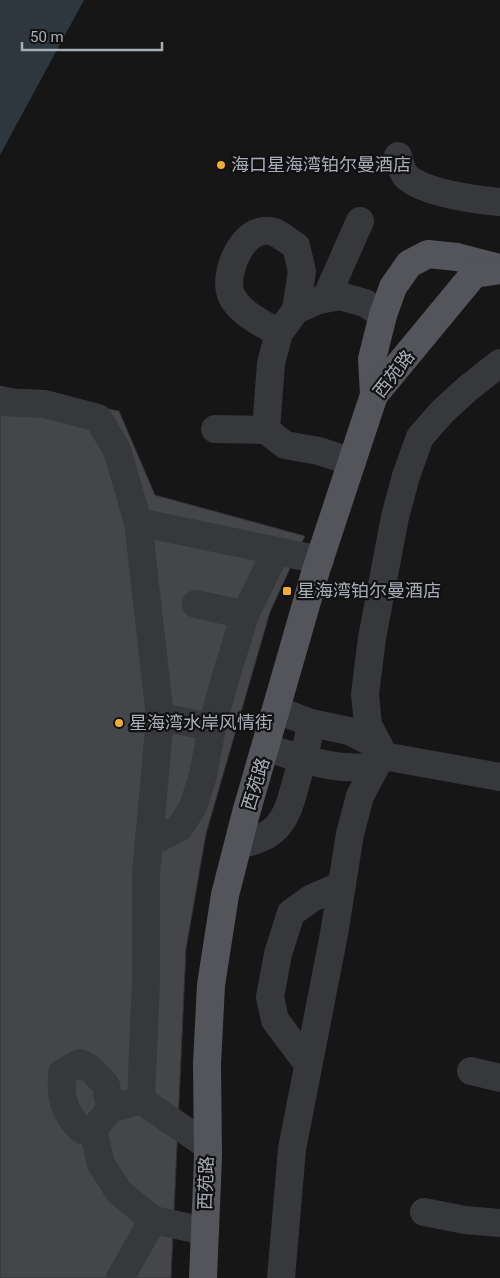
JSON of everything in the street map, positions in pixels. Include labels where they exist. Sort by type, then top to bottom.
[{"type":"main road","points":[[374,395],[372,359],[383,316],[393,287],[409,264],[428,254],[457,257],[500,269]]},
{"type":"main road","name":"西苑路","points":[[202,1278],[208,1146],[207,1064],[211,985],[225,895],[320,560],[374,395],[474,274],[500,269]]},
{"type":"street","points":[[398,156],[406,176],[418,184],[470,199],[500,202]]},
{"type":"street","points":[[326,298],[360,221]]},
{"type":"street","points":[[266,430],[271,363],[279,333],[296,310],[302,271],[296,246],[270,231],[255,233],[236,252],[231,274],[230,292],[244,312],[279,333]]},
{"type":"street","points":[[296,310],[319,300],[340,296],[365,303],[383,316]]},
{"type":"street","points":[[281,1278],[292,1149],[350,834],[360,796],[378,756],[368,725],[365,694],[372,638],[395,516],[406,476],[420,437],[443,411],[500,363]]},
{"type":"street","points":[[0,402],[45,404],[98,418],[117,450],[138,522],[160,717],[146,874],[146,980],[140,1100]]},
{"type":"street","points":[[215,429],[266,430],[285,445],[319,451],[352,462]]},
{"type":"street","points":[[138,522],[320,560]]},
{"type":"street","points":[[149,843],[179,828],[193,807],[224,679],[245,615],[276,551]]},
{"type":"street","points":[[196,604],[245,615]]},
{"type":"street","points":[[277,710],[311,723],[349,731],[378,756],[500,777]]},
{"type":"street","points":[[160,717],[212,727]]},
{"type":"street","points":[[238,846],[260,839],[275,829],[284,818],[291,803],[311,723]]},
{"type":"street","points":[[266,748],[329,766],[345,768],[358,768],[378,756]]},
{"type":"street","points":[[308,1064],[275,1020],[270,997],[278,954],[291,913],[312,898],[342,885]]},
{"type":"street","points":[[471,1071],[500,1078]]},
{"type":"street","points":[[140,1100],[102,1120],[101,1164],[119,1192],[153,1220],[205,1231]]},
{"type":"street","points":[[140,1100],[208,1146]]},
{"type":"street","points":[[424,1212],[465,1220],[500,1224]]},
{"type":"street","points":[[120,1278],[153,1220]]},
{"type":"shaded area","points":[[0,0],[84,0],[0,155]]},
{"type":"building","name":"星海湾水岸风情街","points":[[0,386],[119,411],[155,495],[305,536],[270,612],[206,834],[186,949],[171,1278],[0,1278]]},
{"type":"place","name":"海口星海湾铂尔曼酒店","points":[[221,165]]},
{"type":"place","name":"星海湾铂尔曼酒店","points":[[287,591]]},
{"type":"place","name":"星海湾水岸风情街","points":[[119,723]]}]
